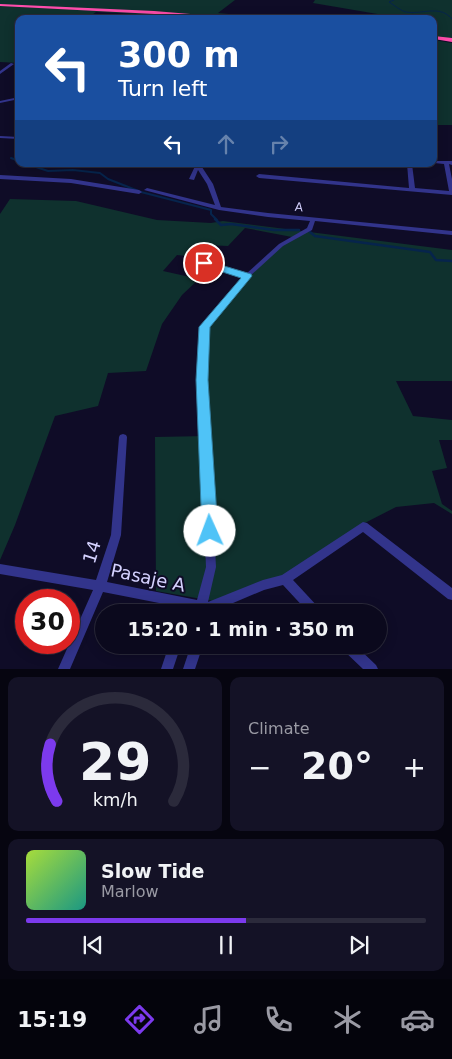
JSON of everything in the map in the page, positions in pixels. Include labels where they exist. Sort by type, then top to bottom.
[{"type":"highway","points":[[0,5],[168,15]]},
{"type":"highway","points":[[0,5],[195,15]]},
{"type":"highway","points":[[437,39],[452,41]]},
{"type":"street","points":[[0,73],[12,64]]},
{"type":"street","points":[[0,102],[15,99]]},
{"type":"street","points":[[0,137],[15,138]]},
{"type":"street","points":[[259,176],[452,192],[449,163]]},
{"type":"street","points":[[192,178],[197,167]]},
{"type":"street","points":[[200,167],[210,184],[220,208]]},
{"type":"street","points":[[410,167],[412,189]]},
{"type":"street","points":[[0,177],[71,181],[140,192]]},
{"type":"street","name":"A","points":[[146,190],[220,208],[313,220],[452,232]]},
{"type":"street","points":[[200,604],[211,567],[202,380],[204,327],[247,276],[281,245],[310,229],[313,220]]},
{"type":"street","points":[[204,263],[247,276]]},
{"type":"street","name":"14","points":[[64,669],[100,586],[116,535],[123,437]]},
{"type":"street","points":[[212,604],[285,579],[363,526],[452,595]]},
{"type":"street","name":"Pasaje A","points":[[0,569],[100,586],[177,604]]},
{"type":"street","points":[[285,579],[308,604]]},
{"type":"street","points":[[167,669],[172,654]]},
{"type":"street","points":[[189,669],[193,654]]},
{"type":"street","points":[[356,654],[372,669]]},
{"type":"green space","points":[[0,0],[235,0],[218,13],[240,15],[158,15],[96,12],[92,15],[15,15],[15,63],[0,62]]},
{"type":"green space","points":[[315,0],[452,0],[452,39],[437,37],[437,15],[383,15],[313,3]]},
{"type":"green space","points":[[437,40],[452,43],[452,125],[437,125]]},
{"type":"green space","points":[[10,199],[76,201],[157,220],[211,223],[223,221],[452,250],[452,381],[396,381],[413,416],[452,420],[452,440],[439,440],[447,468],[432,471],[442,504],[452,511],[452,514],[434,503],[396,507],[355,528],[292,576],[219,602],[156,591],[155,437],[207,436],[205,329],[247,276],[292,237],[245,228],[228,246],[206,245],[197,257],[177,255],[163,271],[199,279],[182,295],[162,324],[146,371],[108,373],[98,406],[55,416],[15,525],[0,560],[0,214]]},
{"type":"waterway","points":[[394,0],[389,2],[404,11],[412,13],[436,11],[442,12],[452,19]]},
{"type":"waterway","points":[[11,158],[15,160]]},
{"type":"waterway","points":[[36,167],[48,171],[73,170],[100,173],[108,179],[141,192],[211,210],[211,214],[217,220]]},
{"type":"waterway","points":[[215,219],[221,225],[231,224],[274,230],[299,230]]},
{"type":"waterway","points":[[310,232],[315,236],[430,252],[436,260],[452,261]]},
{"type":"route","points":[[204,263],[247,276],[204,327],[202,380],[210,531]]}]
